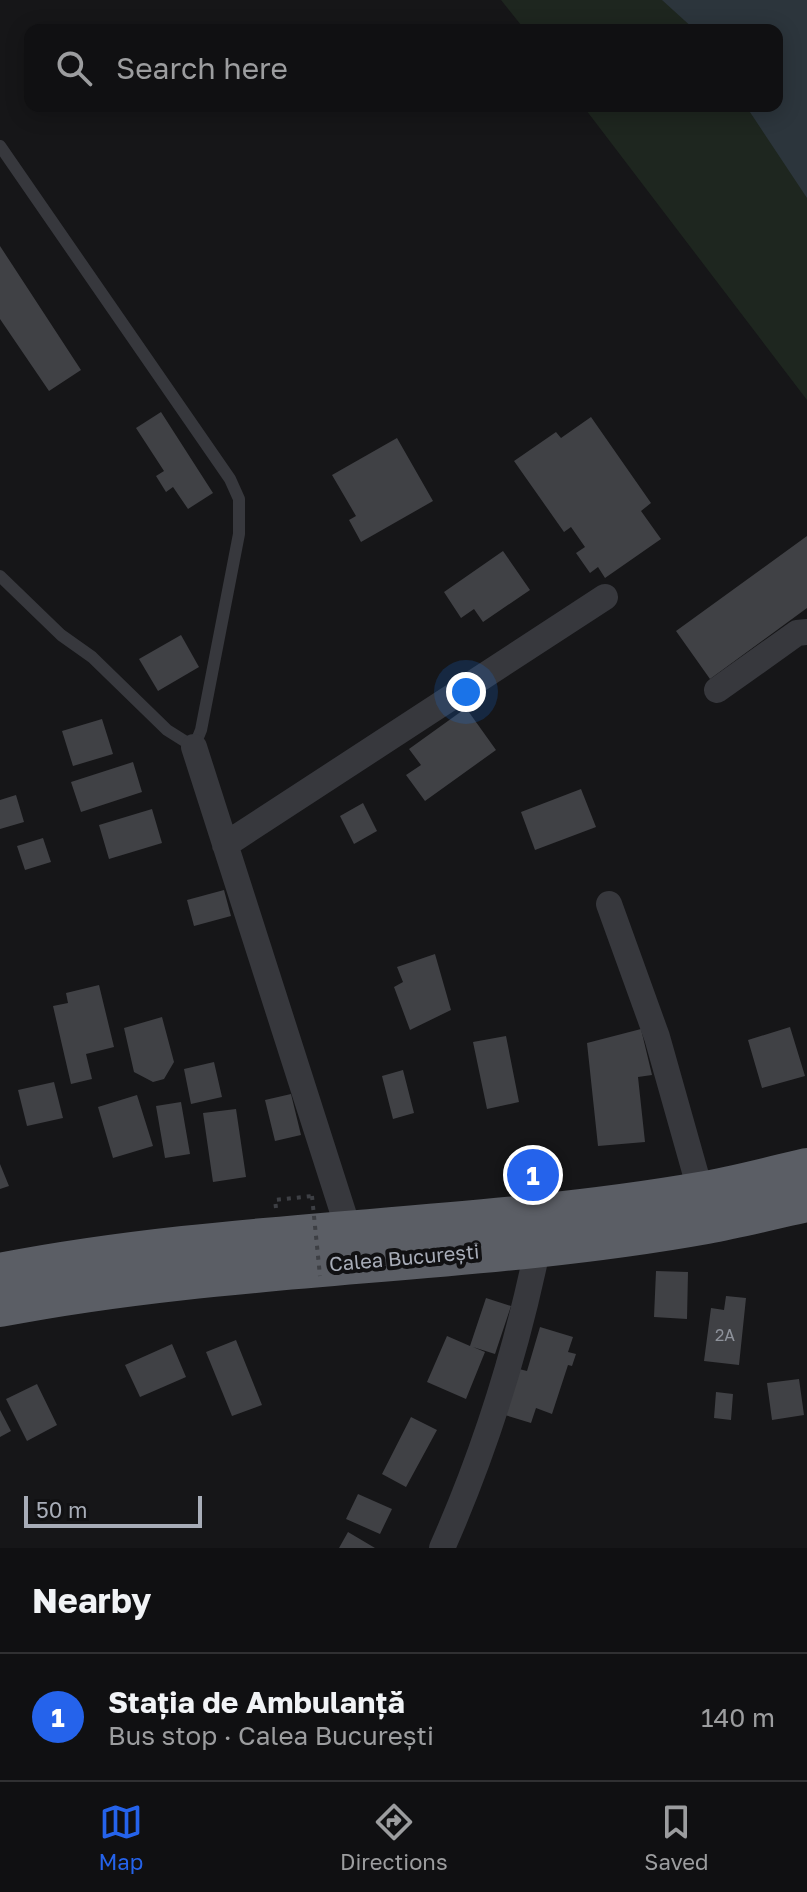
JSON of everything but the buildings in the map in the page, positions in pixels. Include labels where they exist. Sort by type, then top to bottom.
[{"type":"highway","name":"Calea București","points":[[0,1274],[203,1243],[535,1215],[701,1193],[807,1169]]},
{"type":"highway","name":"Calea București","points":[[0,1306],[206,1274],[538,1246],[707,1223],[807,1201]]},
{"type":"street","points":[[225,845],[605,597]]},
{"type":"street","points":[[717,690],[797,633],[807,632]]},
{"type":"street","points":[[194,747],[349,1231]]},
{"type":"street","points":[[609,904],[657,1037],[701,1193]]},
{"type":"street","points":[[442,1548],[486,1435],[522,1323],[538,1246]]},
{"type":"lane","points":[[0,146],[230,479],[239,499],[239,534],[225,619],[194,747],[167,730],[92,657],[61,635],[0,576]]},
{"type":"path","points":[[275,1200],[312,1196],[320,1276]]},
{"type":"shaded area","points":[[501,0],[807,0],[807,400],[588,112],[783,112],[783,24],[520,24]]},
{"type":"shaded area","points":[[662,0],[807,0],[807,198],[750,112],[783,112],[783,24],[688,24]]},
{"type":"place","name":"Stația de Ambulanță","points":[[533,1175]]}]
